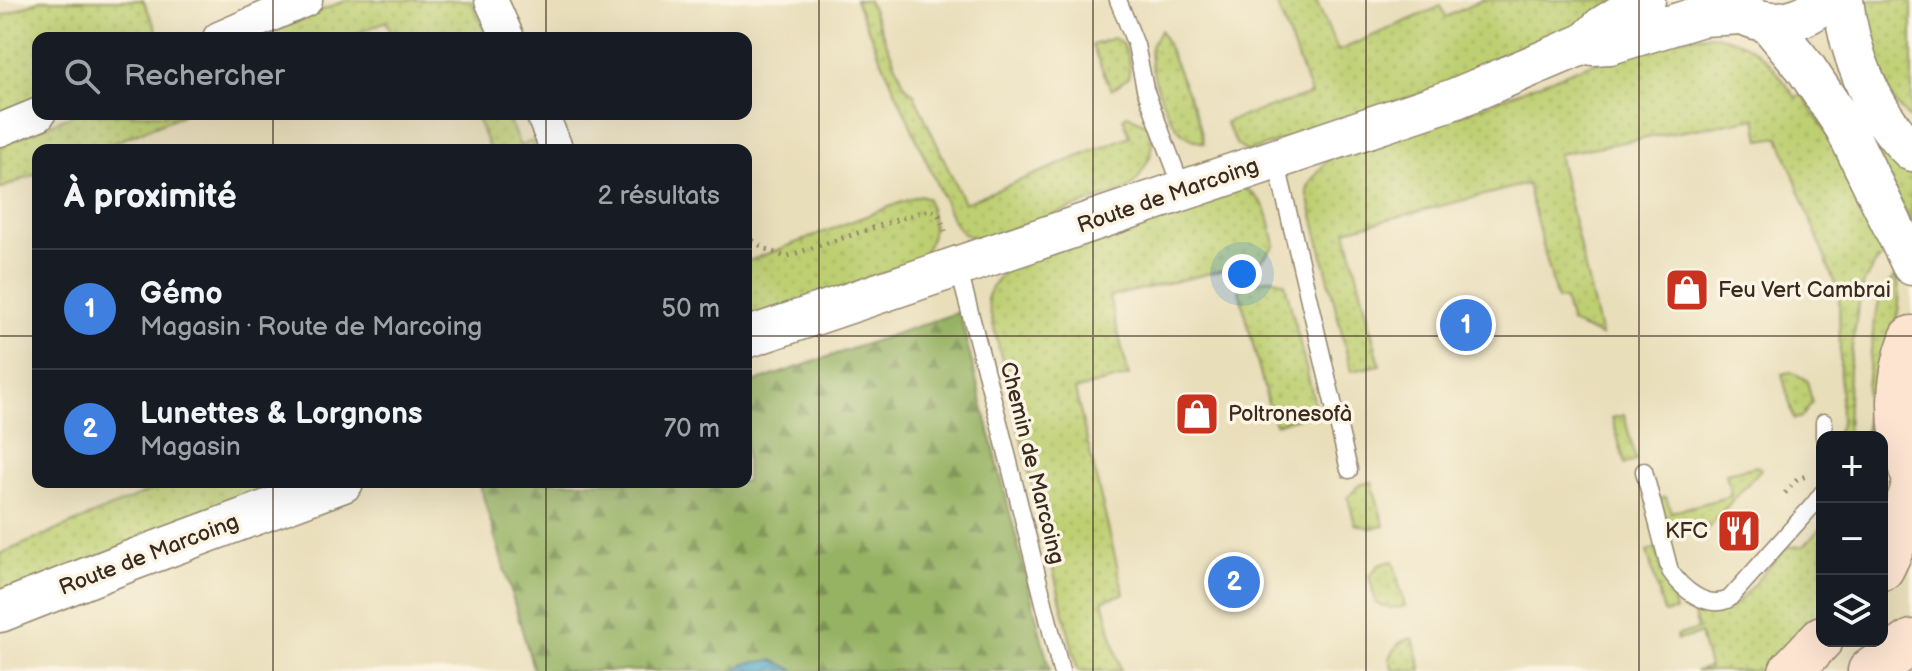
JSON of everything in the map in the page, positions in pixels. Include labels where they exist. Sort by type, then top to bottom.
[{"type":"main road","points":[[1912,338],[1901,376],[1899,412],[1904,448],[1912,472]]},
{"type":"main road","points":[[1888,556],[1912,492]]},
{"type":"main road","points":[[1870,671],[1912,642]]},
{"type":"main road","points":[[1791,671],[1816,644]]},
{"type":"street","points":[[233,32],[306,0]]},
{"type":"street","points":[[491,0],[505,32]]},
{"type":"street","name":"Route de Marcoing","points":[[752,336],[1454,99],[1586,43],[1602,27],[1645,0]]},
{"type":"street","name":"Route de Marcoing","points":[[1586,43],[1610,44],[1702,16],[1746,12],[1786,22],[1803,17],[1827,0]]},
{"type":"street","points":[[1843,0],[1853,46],[1868,86],[1892,129],[1912,151]]},
{"type":"street","points":[[1746,12],[1805,67],[1845,127],[1912,265]]},
{"type":"street","points":[[0,130],[32,117]]},
{"type":"street","points":[[544,120],[554,144]]},
{"type":"street","name":"Route de Marcoing","points":[[0,612],[327,488]]},
{"type":"lane","points":[[1118,0],[1136,45],[1145,89],[1183,190]]},
{"type":"lane","points":[[1276,160],[1349,470]]},
{"type":"lane","name":"Chemin de Marcoing","points":[[958,267],[1061,671]]},
{"type":"lane","points":[[1644,471],[1670,571],[1692,593],[1713,603],[1724,602],[1733,595],[1816,501]]},
{"type":"path","points":[[752,240],[785,257],[930,209],[939,215],[958,267]]},
{"type":"green space","points":[[40,0],[143,0],[158,32],[32,32],[32,101],[0,114],[0,17]]},
{"type":"green space","points":[[346,0],[471,0],[484,32],[391,32],[386,21],[361,32],[271,32]]},
{"type":"green space","points":[[855,0],[868,0],[905,86],[914,94],[964,203],[1130,136],[1123,118],[1128,115],[1147,125],[1152,143],[1150,157],[1138,179],[1128,189],[980,240],[963,234],[953,221]]},
{"type":"green space","points":[[1275,0],[1316,0],[1338,51],[1441,6],[1446,17],[1482,0],[1625,0],[1573,31],[1462,80],[1247,152],[1237,145],[1225,122],[1311,94]]},
{"type":"green space","points":[[1864,0],[1912,0],[1912,122],[1890,96],[1878,70],[1868,35]]},
{"type":"green space","points":[[1161,30],[1198,118],[1204,143],[1181,132],[1159,92],[1151,56],[1152,45]]},
{"type":"green space","points":[[1709,35],[1725,37],[1750,47],[1770,64],[1796,98],[1802,94],[1824,128],[1887,253],[1875,264],[1864,282],[1857,313],[1849,369],[1847,431],[1837,431],[1841,424],[1839,295],[1779,137],[1760,140],[1756,118],[1558,154],[1601,336],[1571,323],[1564,299],[1557,300],[1527,184],[1346,230],[1380,365],[1351,371],[1307,191],[1310,182],[1328,159],[1470,111],[1658,40]]},
{"type":"green space","points":[[1113,38],[1125,49],[1129,66],[1128,78],[1111,90],[1092,45]]},
{"type":"green space","points":[[1855,88],[1901,161],[1912,172],[1912,224],[1843,94]]},
{"type":"green space","points":[[60,120],[169,120],[111,144],[32,144],[32,176],[0,189],[0,145]]},
{"type":"green space","points":[[478,120],[509,120],[519,144],[488,144]]},
{"type":"green space","points":[[1242,187],[1263,204],[1275,245],[1261,261],[1109,297],[1129,376],[1075,390],[1124,594],[1103,600],[1121,671],[1078,671],[987,299],[997,280],[1011,265]]},
{"type":"green space","points":[[920,195],[927,198],[933,223],[929,244],[921,260],[752,320],[752,260]]},
{"type":"green space","points":[[1896,276],[1898,309],[1884,362],[1880,390],[1880,431],[1866,431],[1866,397],[1874,323],[1881,293]]},
{"type":"green space","points":[[1272,278],[1285,283],[1317,413],[1275,424],[1238,286]]},
{"type":"green space","points":[[959,312],[1050,671],[534,671],[481,488],[752,488],[752,383]]},
{"type":"green space","points":[[1791,372],[1807,380],[1812,402],[1802,417],[1794,419],[1782,374]]},
{"type":"green space","points":[[1624,415],[1636,461],[1625,464],[1612,418]]},
{"type":"green space","points":[[1757,466],[1761,469],[1706,530],[1698,522],[1667,531],[1659,500],[1666,497],[1671,512],[1731,496],[1726,473]]},
{"type":"green space","points":[[1372,482],[1384,526],[1371,528],[1355,524],[1348,497],[1359,485]]},
{"type":"green space","points":[[157,488],[279,488],[0,594],[0,554]]},
{"type":"green space","points":[[1816,533],[1816,628],[1776,671],[1696,671],[1709,667],[1700,634],[1677,640],[1676,636],[1698,629],[1692,607],[1682,609],[1677,590],[1706,611],[1723,612],[1736,604],[1787,547],[1804,546]]},
{"type":"green space","points":[[1656,549],[1675,611],[1664,613],[1647,551]]},
{"type":"green space","points":[[1393,561],[1405,606],[1392,609],[1376,603],[1369,576],[1380,564]]},
{"type":"green space","points":[[1413,638],[1422,671],[1393,670],[1389,658],[1400,642]]},
{"type":"water","points":[[773,660],[796,671],[735,671],[743,664]]},
{"type":"place","name":"Feu Vert Cambrai","points":[[1687,290]]},
{"type":"place","name":"Gémo","points":[[1466,325]]},
{"type":"place","name":"Poltronesofà","points":[[1197,414]]},
{"type":"place","name":"KFC","points":[[1739,531]]},
{"type":"place","name":"Lunettes & Lorgnons","points":[[1234,582]]}]
